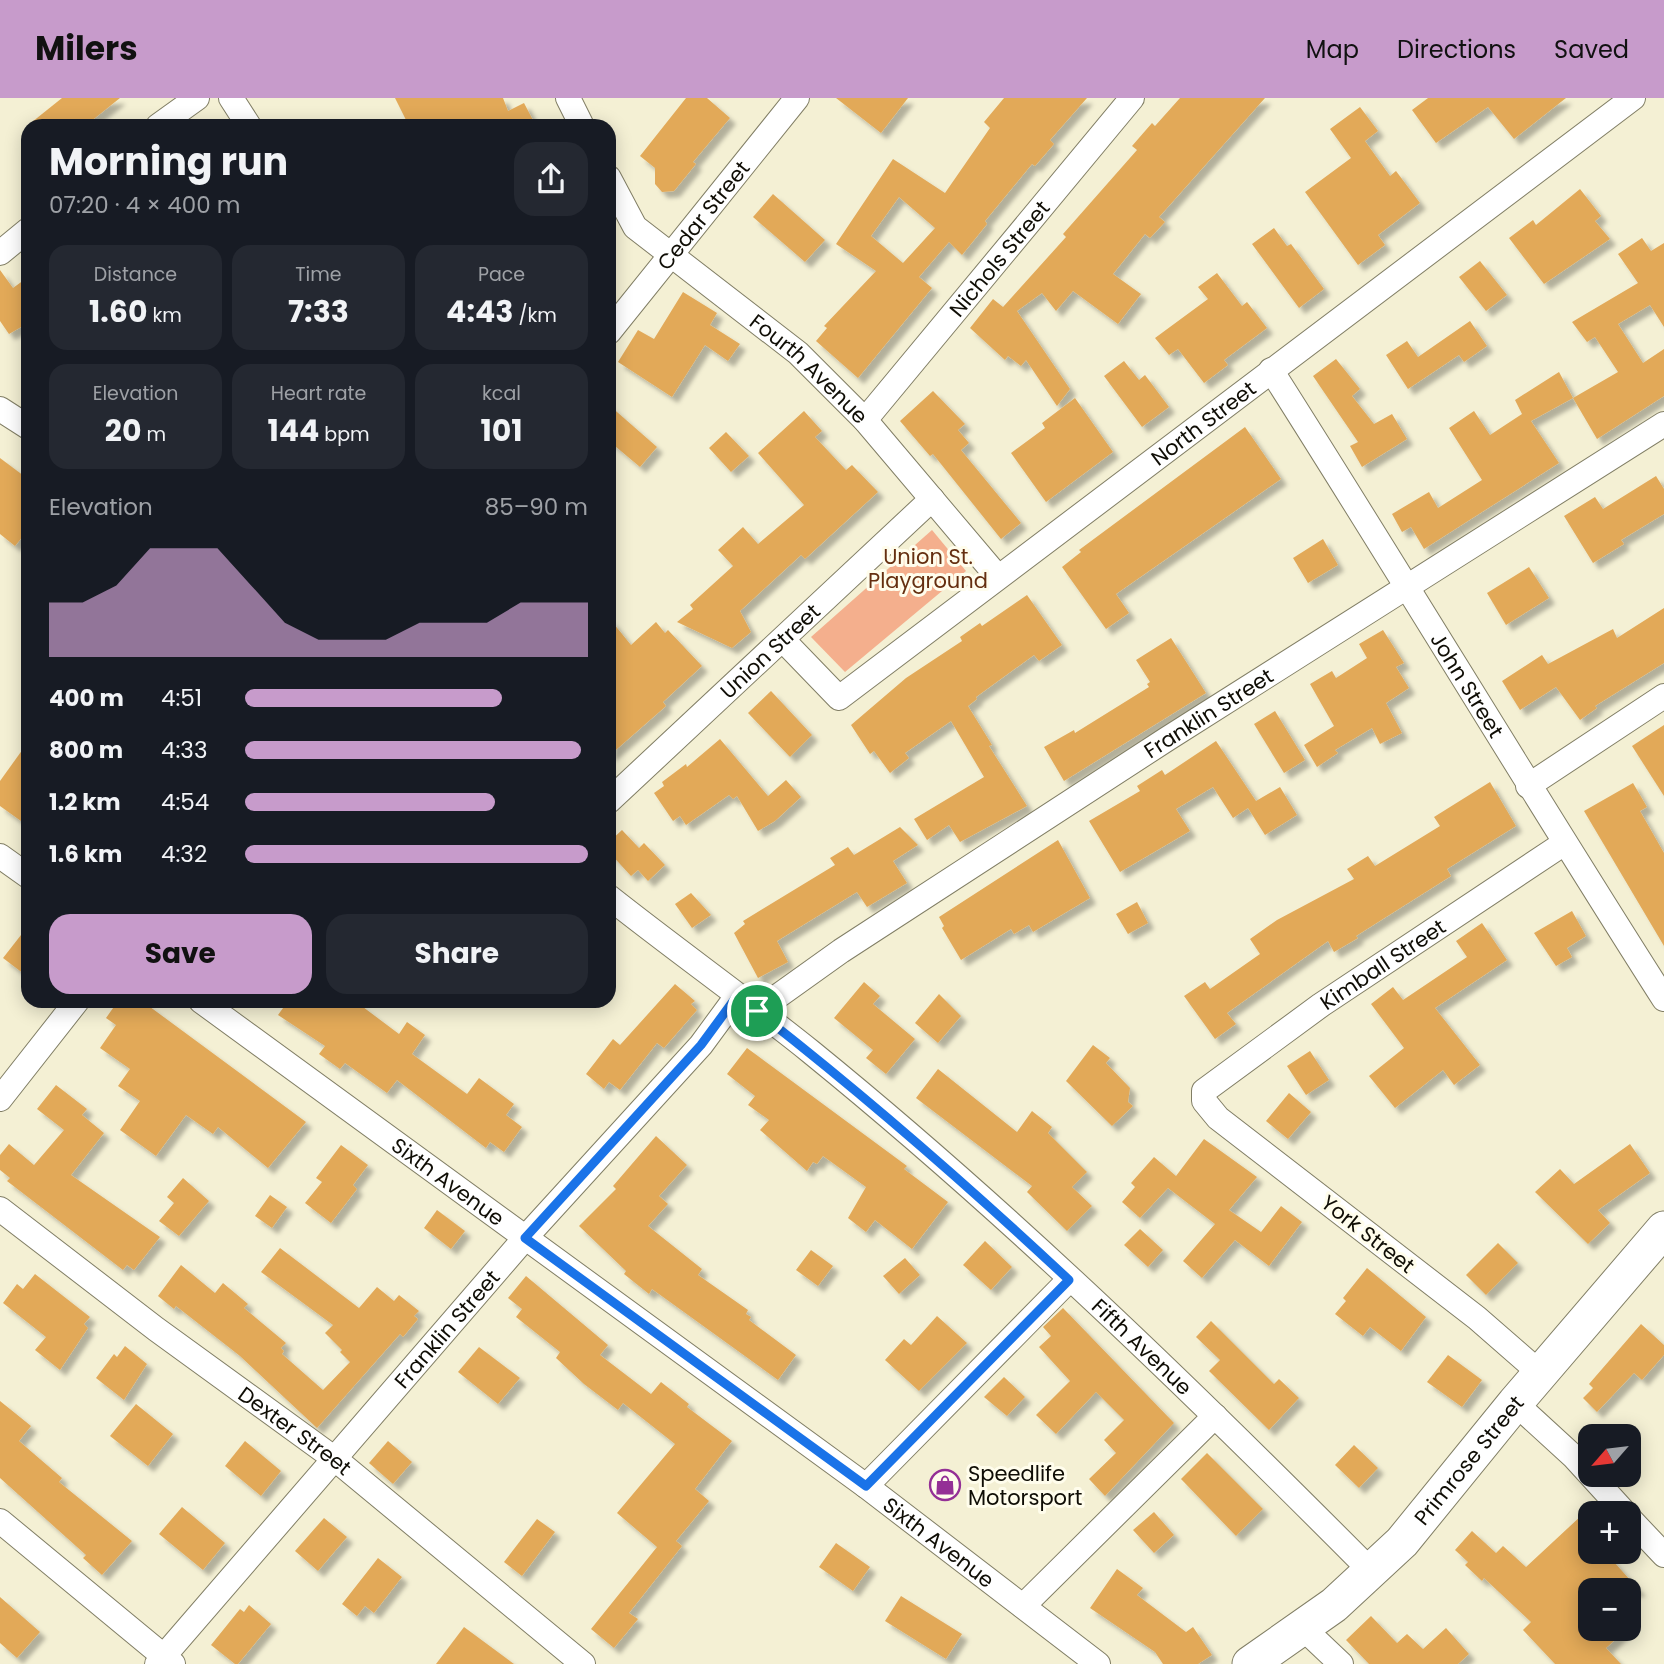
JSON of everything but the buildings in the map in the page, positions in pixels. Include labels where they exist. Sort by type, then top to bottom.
[{"type":"main road","name":"Primrose Street","points":[[1250,1664],[1303,1628],[1402,1542],[1540,1373],[1664,1229]]},
{"type":"street","points":[[168,119],[197,98]]},
{"type":"street","points":[[231,98],[244,119]]},
{"type":"street","points":[[568,98],[578,119]]},
{"type":"street","name":"Cedar Street","points":[[616,323],[797,98]]},
{"type":"street","name":"Nichols Street","points":[[865,420],[1132,98]]},
{"type":"street","name":"North Street","points":[[783,640],[839,698],[1633,98]]},
{"type":"street","name":"Fourth Avenue","points":[[616,191],[635,227],[669,257],[737,303],[798,353],[865,420],[997,576]]},
{"type":"street","points":[[0,253],[21,236]]},
{"type":"street","name":"John Street","points":[[1271,370],[1409,586],[1563,844],[1664,999]]},
{"type":"street","points":[[0,409],[21,423]]},
{"type":"street","name":"Franklin Street","points":[[165,1662],[525,1238],[701,1045],[747,1004],[841,951],[1664,424]]},
{"type":"street","name":"Union Street","points":[[616,795],[932,499]]},
{"type":"street","points":[[1528,786],[1664,696]]},
{"type":"street","name":"Kimball Street","points":[[1204,1091],[1321,1004],[1563,844]]},
{"type":"street","points":[[0,856],[21,871]]},
{"type":"street","name":"Fifth Avenue","points":[[616,902],[811,1052],[970,1188],[1215,1416],[1371,1571]]},
{"type":"street","points":[[0,1099],[72,1008]]},
{"type":"street","name":"Sixth Avenue","points":[[211,1008],[866,1486],[1098,1664]]},
{"type":"street","name":"York Street","points":[[1204,1091],[1204,1101],[1218,1118],[1476,1318],[1540,1373]]},
{"type":"street","name":"Dexter Street","points":[[0,1209],[156,1329],[335,1459],[583,1664]]},
{"type":"street","points":[[866,1486],[1069,1280]]},
{"type":"street","points":[[1515,1403],[1574,1457],[1614,1501]]},
{"type":"street","points":[[1023,1606],[1215,1416]]},
{"type":"street","points":[[0,1521],[165,1662]]},
{"type":"street","points":[[1641,1531],[1664,1555]]},
{"type":"street","points":[[1303,1628],[1341,1664]]},
{"type":"green space","name":"Union St. Playground","points":[[932,530],[966,571],[845,672],[811,637]]},
{"type":"place","name":"Speedlife Motorsport","points":[[945,1485]]},
{"type":"route","points":[[737,996],[757,1011],[811,1052],[970,1188],[1069,1280],[866,1486],[525,1238],[701,1045],[737,996]]}]
